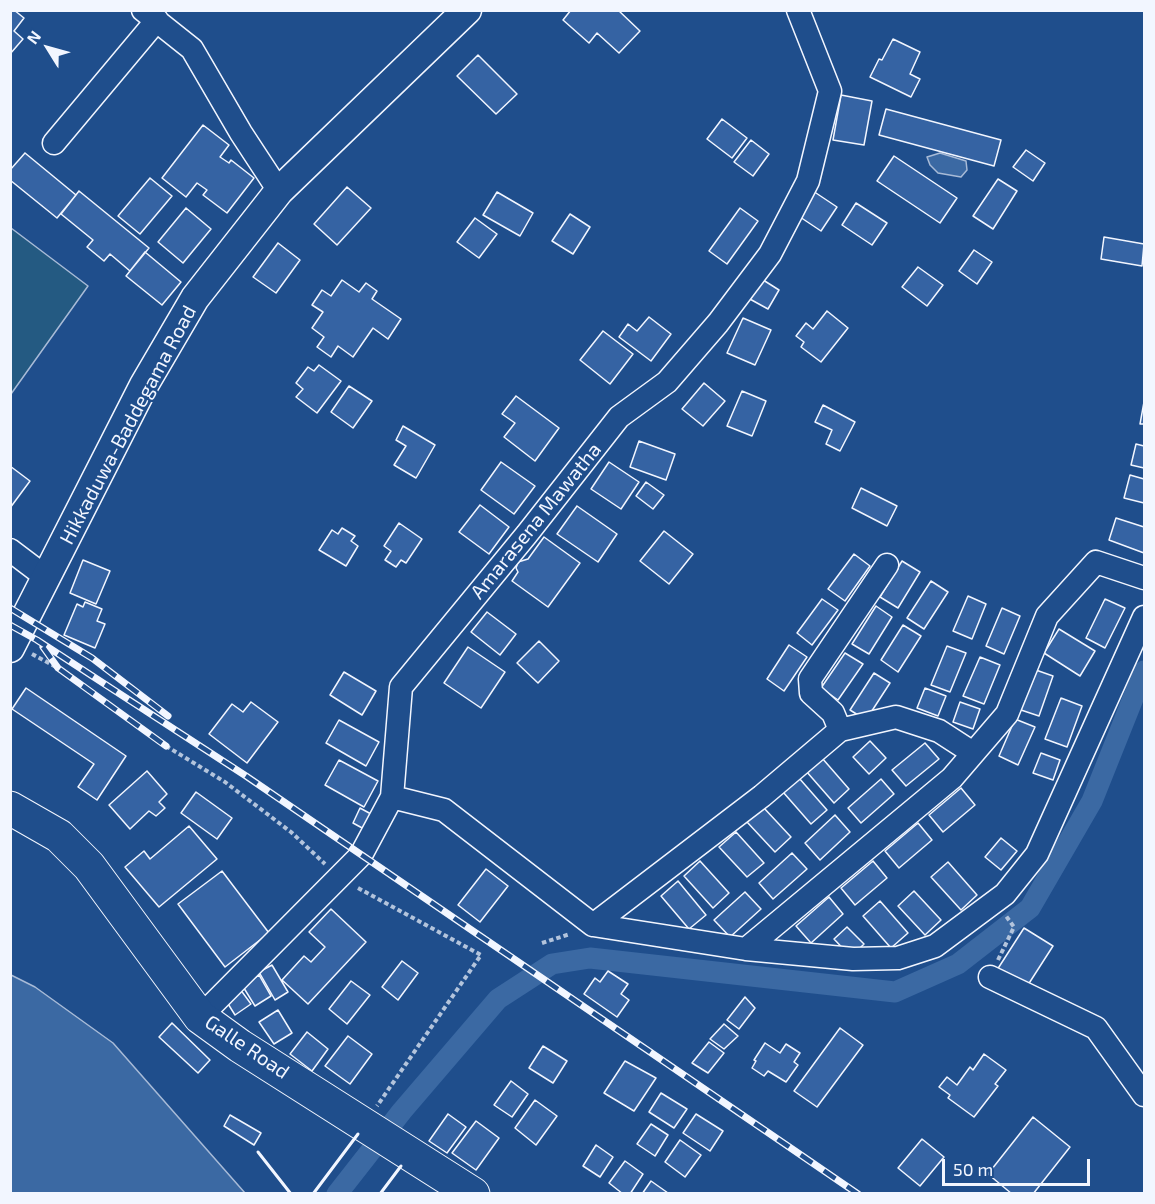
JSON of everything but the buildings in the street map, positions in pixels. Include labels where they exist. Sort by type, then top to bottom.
[{"type":"highway","name":"Galle Road","points":[[10,808],[58,836],[89,867],[200,1017],[240,1046],[473,1194]]},
{"type":"main road","name":"Hikkaduwa-Baddegama Road","points":[[10,648],[144,385],[195,298],[279,190],[467,10]]},
{"type":"street","name":"Amarasena Mawatha","points":[[200,1017],[361,855],[392,797],[401,687],[527,534],[619,417],[667,382],[718,323],[770,254],[808,181],[830,91],[798,10]]},
{"type":"street","points":[[54,143],[150,15],[192,49],[241,133],[279,190]]},
{"type":"street","points":[[10,550],[47,578]]},
{"type":"street","points":[[746,949],[952,778],[1007,714],[1047,616],[1096,562],[1144,578]]},
{"type":"street","points":[[840,730],[833,713],[811,693],[810,679],[887,565]]},
{"type":"street","points":[[392,797],[444,810],[593,925],[746,949],[853,959],[898,958],[935,946],[1005,894],[1037,854],[1144,617]]},
{"type":"street","points":[[593,925],[762,796],[840,730],[896,717],[939,731],[973,753]]},
{"type":"street","points":[[990,977],[1096,1028],[1144,1095]]},
{"type":"path","points":[[166,746],[225,782],[281,825],[339,877],[481,956],[365,1124]]},
{"type":"path","points":[[990,977],[1014,927]]},
{"type":"shaded area","points":[[940,153],[966,161],[967,170],[961,177],[938,173],[930,165],[927,157]]},
{"type":"shaded area","points":[[11,228],[88,286],[11,394]]},
{"type":"shaded area","points":[[11,975],[35,987],[113,1043],[245,1193],[11,1193]]},
{"type":"waterway","points":[[337,1194],[402,1111],[498,999],[552,964],[590,958],[895,992],[958,964],[1030,908],[1092,801],[1144,671]]},
{"type":"railway","points":[[10,608],[92,658],[168,716]]},
{"type":"railway","points":[[10,625],[37,640],[246,776],[858,1194]]},
{"type":"railway","points":[[43,647],[58,668],[166,746]]},
{"type":"wall","points":[[313,1194],[358,1134]]},
{"type":"wall","points":[[258,1152],[291,1194]]},
{"type":"wall","points":[[380,1194],[401,1166]]}]
